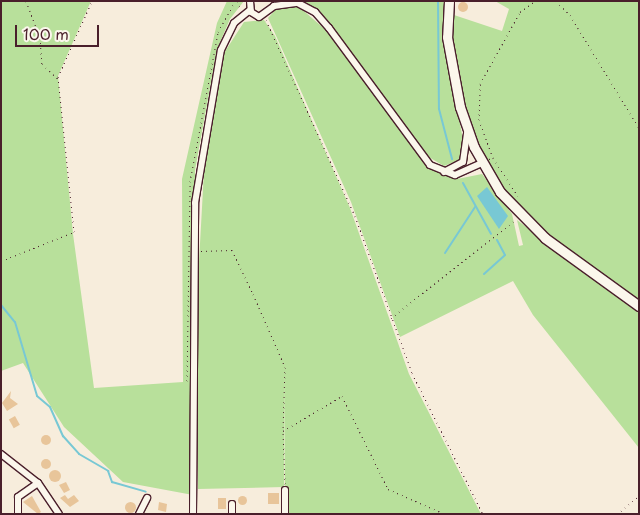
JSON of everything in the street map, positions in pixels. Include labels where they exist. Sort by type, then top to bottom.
[{"type":"main road","points":[[449,1],[448,51],[466,128],[482,163],[520,216],[639,306]]},
{"type":"street","points":[[250,1],[250,10]]},
{"type":"street","points":[[250,10],[262,16],[270,5],[297,2],[330,28],[422,157],[442,172],[460,174],[482,163]]},
{"type":"street","points":[[193,514],[192,252],[198,187],[221,50],[241,16],[250,10]]},
{"type":"street","points":[[442,172],[463,162],[466,128]]},
{"type":"street","points":[[1,454],[38,484],[59,514]]},
{"type":"street","points":[[18,514],[18,497],[38,484]]},
{"type":"street","points":[[284,514],[285,490]]},
{"type":"street","points":[[139,514],[147,498]]},
{"type":"street","points":[[232,504],[232,514]]},
{"type":"path","points":[[26,1],[40,38],[42,64],[59,80]]},
{"type":"path","points":[[1,261],[74,232],[59,80],[92,1]]},
{"type":"path","points":[[238,1],[241,16]]},
{"type":"path","points":[[518,196],[492,158],[479,120],[480,84],[520,12],[536,1]]},
{"type":"path","points":[[556,1],[570,15],[639,128]]},
{"type":"path","points":[[262,16],[275,33],[355,216],[390,318],[412,373],[484,514]]},
{"type":"path","points":[[482,163],[492,158]]},
{"type":"path","points":[[390,318],[520,216]]},
{"type":"path","points":[[192,252],[232,250],[285,367],[283,431],[285,490]]},
{"type":"path","points":[[283,431],[342,396],[388,490],[445,514]]},
{"type":"path","points":[[617,514],[639,496]]},
{"type":"green space","points":[[1,1],[91,1],[58,76],[73,234],[94,388],[183,382],[182,179],[217,23],[227,1],[244,1],[230,19],[217,49],[195,170],[193,495],[123,482],[64,427],[23,363],[1,371]]},
{"type":"green space","points":[[302,1],[446,1],[444,36],[463,140],[462,159],[444,166],[427,156],[341,38],[317,10]]},
{"type":"green space","points":[[495,1],[639,1],[639,302],[547,235],[507,195],[476,143],[463,107],[450,37],[451,14],[502,31],[509,9]]},
{"type":"green space","points":[[298,6],[327,31],[428,168],[457,179],[482,174],[512,214],[519,246],[523,245],[517,220],[639,312],[639,448],[533,315],[513,281],[400,337],[351,202],[268,18],[278,7]]},
{"type":"green space","points":[[264,20],[275,36],[350,208],[409,374],[481,514],[285,514],[284,373],[284,487],[198,489],[197,298],[204,171],[224,53],[244,22]]},
{"type":"water","points":[[487,187],[508,216],[499,229],[477,196]]},
{"type":"building","points":[[463,2],[468,7],[463,12],[458,7]]},
{"type":"building","points":[[11,391],[10,398],[18,404],[7,411],[2,403]]},
{"type":"building","points":[[15,416],[20,425],[14,428],[9,419]]},
{"type":"building","points":[[44,435],[48,435],[51,440],[50,444],[44,445],[41,442],[41,438]]},
{"type":"building","points":[[44,459],[48,459],[51,464],[50,468],[44,469],[41,466],[41,462]]},
{"type":"building","points":[[55,470],[61,476],[55,482],[49,476]]},
{"type":"building","points":[[66,482],[70,490],[64,493],[59,485]]},
{"type":"building","points":[[268,493],[279,493],[279,504],[268,504]]},
{"type":"building","points":[[65,495],[68,499],[74,495],[79,501],[70,507],[60,498]]},
{"type":"building","points":[[242,495],[247,500],[242,505],[237,500]]},
{"type":"building","points":[[32,496],[41,512],[38,514],[23,502]]},
{"type":"building","points":[[218,498],[226,498],[226,509],[218,509]]},
{"type":"building","points":[[128,502],[132,502],[135,507],[134,511],[128,512],[125,509],[125,505]]},
{"type":"building","points":[[159,502],[167,504],[166,512],[158,510]]},
{"type":"waterway","points":[[438,1],[439,109],[452,159]]},
{"type":"waterway","points":[[463,183],[491,234]]},
{"type":"waterway","points":[[445,253],[475,207]]},
{"type":"waterway","points":[[484,274],[505,255],[497,240]]},
{"type":"waterway","points":[[1,305],[15,322],[37,396],[50,407],[63,436],[79,454],[108,471],[112,482],[146,492]]}]
